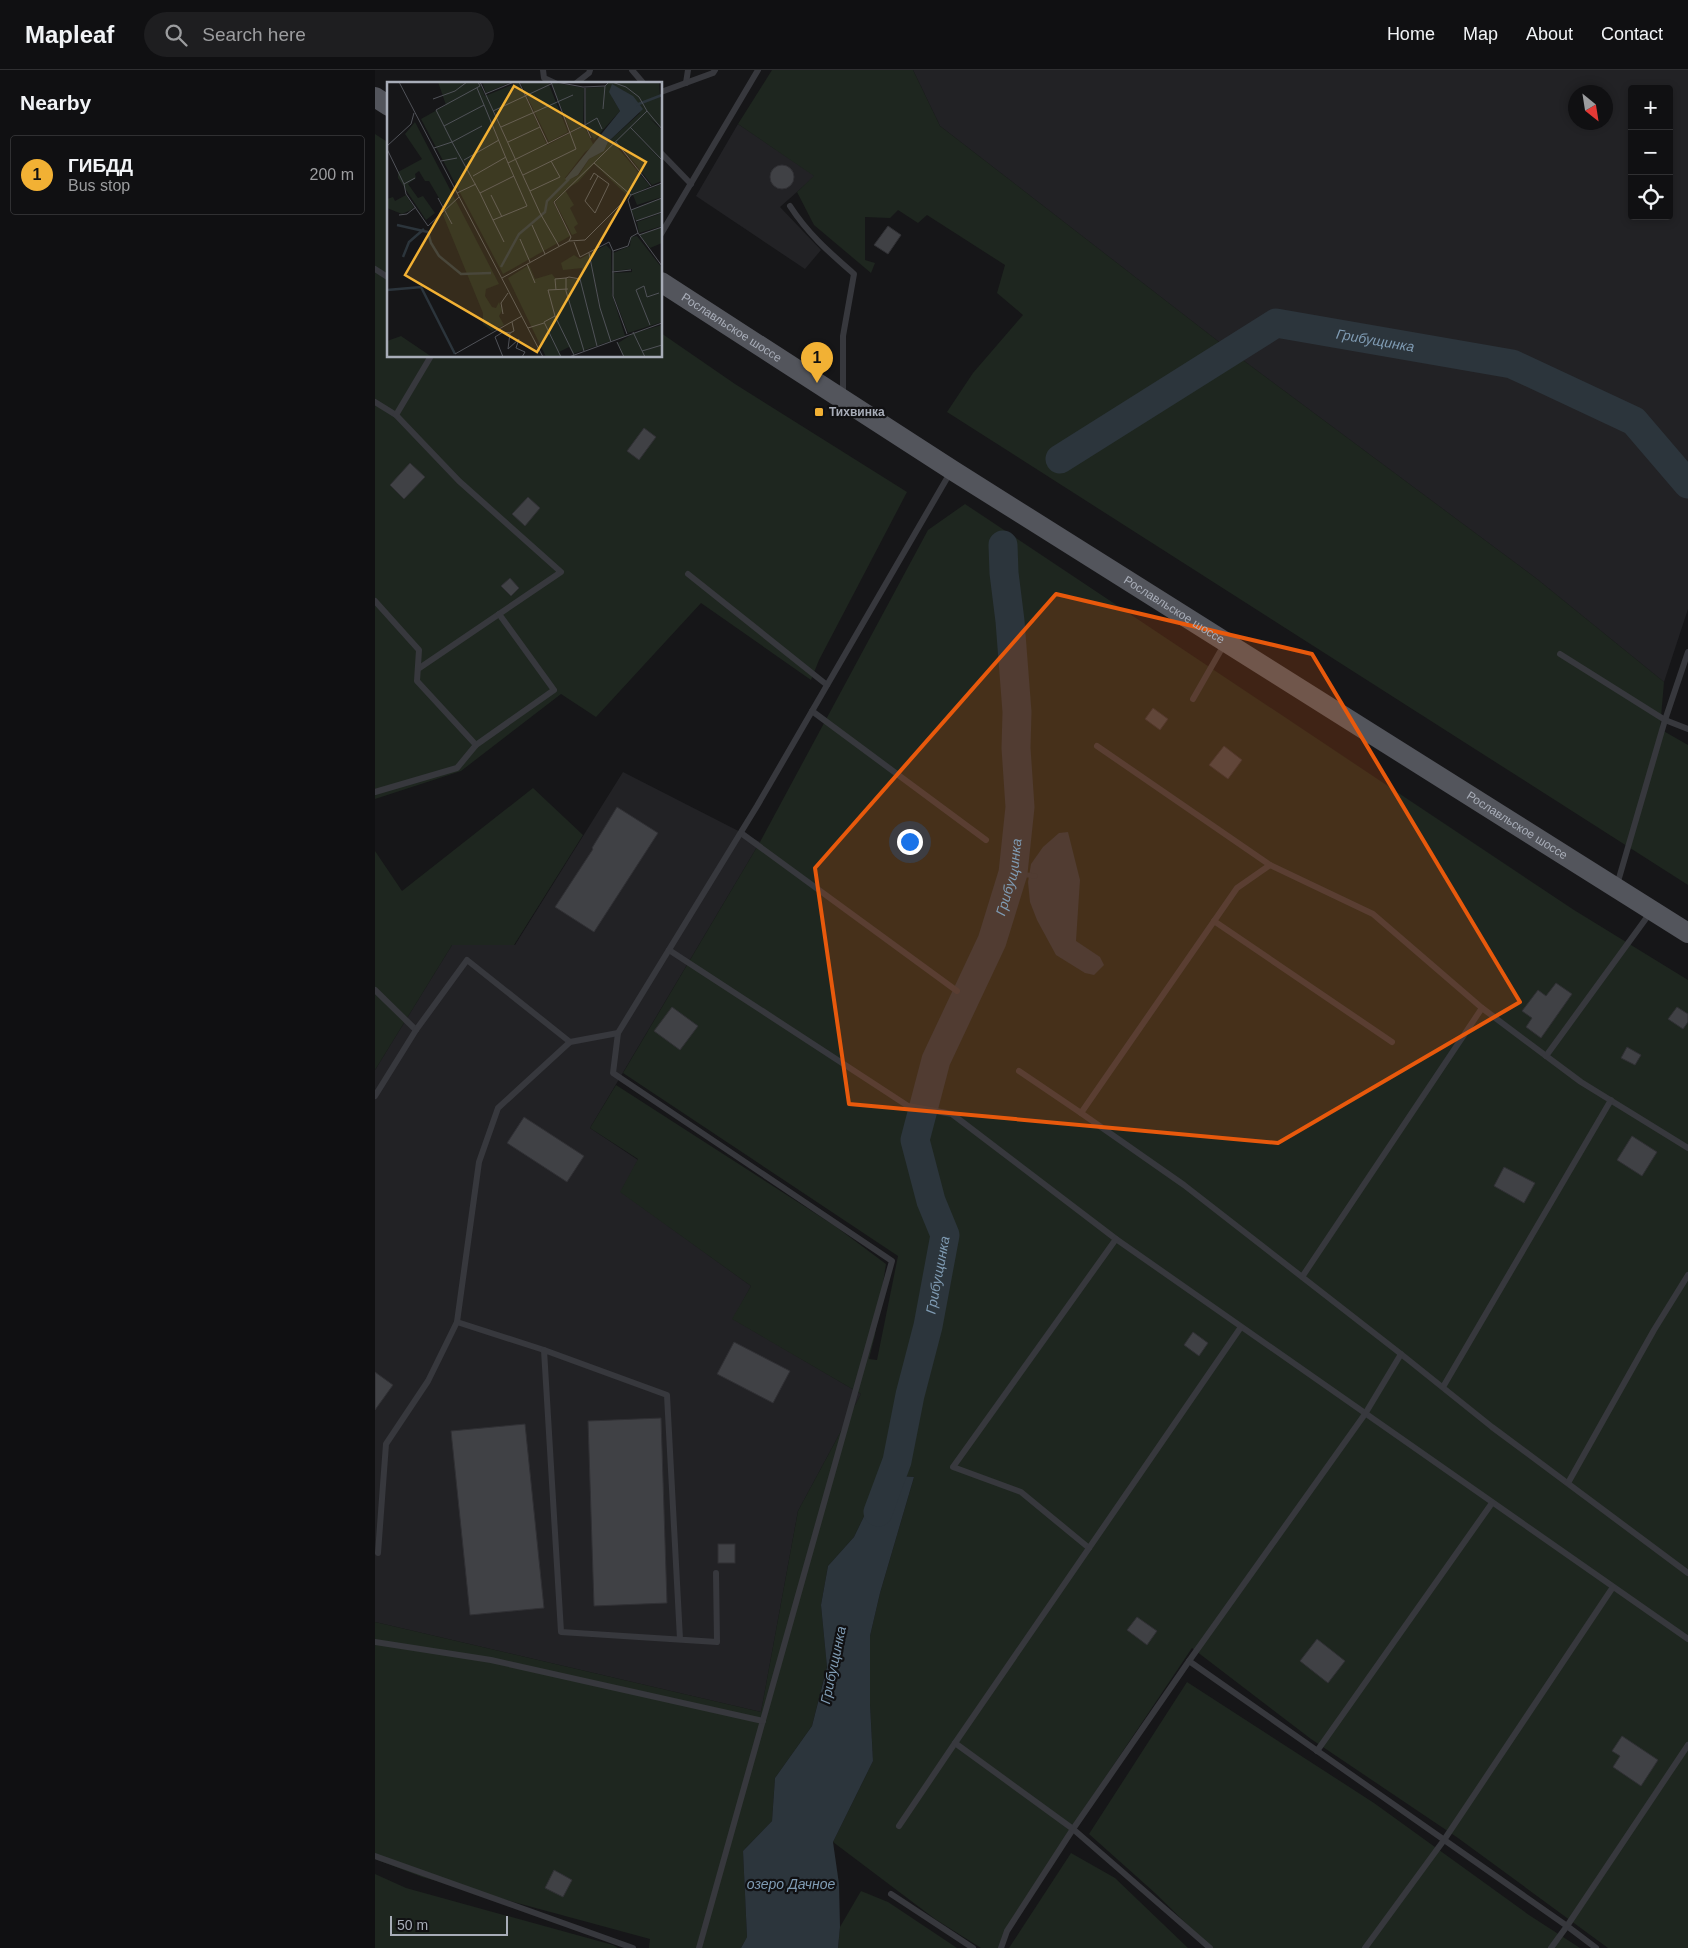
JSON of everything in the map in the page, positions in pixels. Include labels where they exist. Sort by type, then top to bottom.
[{"type":"main road","points":[[375,97],[387,105]]},
{"type":"main road","name":"Рославльское шоссе","points":[[663,283],[952,470],[1688,933]]},
{"type":"lane","points":[[543,70],[544,78],[553,82]]},
{"type":"lane","points":[[578,82],[590,70]]},
{"type":"lane","points":[[632,70],[642,82]]},
{"type":"lane","points":[[686,83],[689,70]]},
{"type":"lane","points":[[663,91],[713,74],[715,70]]},
{"type":"lane","points":[[663,231],[758,70]]},
{"type":"lane","points":[[663,156],[691,184]]},
{"type":"lane","points":[[790,206],[807,231],[854,274],[843,336],[843,400]]},
{"type":"lane","points":[[375,269],[387,277]]},
{"type":"lane","points":[[396,415],[430,358]]},
{"type":"lane","points":[[375,402],[396,415],[459,481],[561,572],[418,670]]},
{"type":"lane","points":[[699,1948],[891,1261],[613,1073],[618,1033],[741,833],[952,470]]},
{"type":"lane","points":[[688,574],[827,685]]},
{"type":"lane","points":[[375,601],[419,650],[417,681],[476,745]]},
{"type":"lane","points":[[375,792],[457,768],[476,745],[554,690],[499,614]]},
{"type":"lane","points":[[1193,699],[1226,642]]},
{"type":"lane","points":[[1616,888],[1665,720],[1688,652]]},
{"type":"lane","points":[[1559,654],[1665,720],[1688,729]]},
{"type":"lane","points":[[812,711],[986,840]]},
{"type":"lane","points":[[1097,746],[1270,865],[1373,914],[1482,1008],[1546,1056],[1581,1082],[1688,1148]]},
{"type":"lane","points":[[741,833],[957,992]]},
{"type":"lane","points":[[1081,1113],[1237,888],[1270,865]]},
{"type":"lane","points":[[1546,1056],[1651,910]]},
{"type":"lane","points":[[1214,921],[1392,1042]]},
{"type":"lane","points":[[669,950],[908,1106],[952,1114],[1116,1239],[1688,1639]]},
{"type":"lane","points":[[375,1096],[416,1030],[467,960],[570,1042]]},
{"type":"lane","points":[[375,990],[416,1030]]},
{"type":"lane","points":[[1302,1277],[1482,1008]]},
{"type":"lane","points":[[378,1553],[386,1444],[428,1381],[457,1322],[479,1162],[498,1108],[570,1042],[618,1033]]},
{"type":"lane","points":[[1019,1071],[1184,1185],[1443,1387],[1688,1573]]},
{"type":"lane","points":[[1443,1387],[1611,1100]]},
{"type":"lane","points":[[1089,1548],[1021,1492],[953,1467],[1116,1239]]},
{"type":"lane","points":[[1568,1483],[1654,1330],[1688,1274]]},
{"type":"lane","points":[[457,1322],[544,1350],[667,1395],[681,1639]]},
{"type":"lane","points":[[899,1826],[1241,1327]]},
{"type":"lane","points":[[544,1350],[561,1632],[717,1642],[716,1573]]},
{"type":"lane","points":[[1001,1948],[1007,1931],[1073,1829],[1189,1661],[1365,1414],[1401,1354]]},
{"type":"lane","points":[[1317,1751],[1491,1503]]},
{"type":"lane","points":[[1365,1948],[1444,1840],[1613,1588]]},
{"type":"lane","points":[[375,1642],[491,1660],[763,1721]]},
{"type":"lane","points":[[1189,1661],[1596,1948]]},
{"type":"lane","points":[[955,1743],[1073,1829],[1210,1948]]},
{"type":"lane","points":[[1551,1948],[1688,1745]]},
{"type":"lane","points":[[375,1856],[633,1948]]},
{"type":"lane","points":[[891,1894],[973,1948]]},
{"type":"highlighted area","points":[[1056,594],[1312,654],[1520,1002],[1278,1143],[849,1104],[815,868]]},
{"type":"shaded area","points":[[772,70],[913,70],[940,126],[1232,352],[1537,579],[1664,682],[1660,729],[1688,745],[1688,885],[947,412],[973,373],[1023,315],[997,293],[1005,265],[927,215],[918,223],[898,210],[890,218],[865,217],[865,260],[875,263],[871,273],[814,225],[797,192],[814,176],[738,124]]},
{"type":"shaded area","points":[[913,70],[1688,70],[1688,609],[1664,682],[1537,579],[1232,352],[940,126]]},
{"type":"shaded area","points":[[738,124],[815,176],[780,207],[821,250],[805,269],[696,196]]},
{"type":"shaded area","points":[[375,134],[387,142],[387,358],[663,358],[663,334],[735,384],[907,492],[819,660],[811,680],[701,603],[596,717],[561,694],[461,771],[375,799]]},
{"type":"shaded area","points":[[965,504],[1574,910],[1688,980],[1688,1948],[1608,1948],[1458,1838],[1311,1739],[1192,1648],[1074,1824],[998,1948],[981,1948],[935,1919],[833,1842],[873,1761],[870,1704],[870,1636],[880,1593],[914,1477],[884,1475],[854,1537],[828,1566],[821,1605],[827,1666],[812,1726],[775,1778],[772,1821],[743,1851],[747,1937],[741,1948],[649,1948],[650,1939],[422,1877],[375,1859],[375,1622],[761,1712],[798,1511],[861,1394],[732,1319],[751,1286],[620,1192],[638,1159],[590,1128],[616,1085],[835,1226],[886,1264],[875,1335],[869,1359],[877,1360],[898,1256],[623,1073],[760,842],[928,530]]},
{"type":"shaded area","points":[[623,772],[760,842],[590,1128],[638,1160],[621,1192],[751,1286],[733,1319],[861,1394],[798,1511],[761,1712],[375,1622],[375,1070],[452,945],[515,945]]},
{"type":"shaded area","points":[[533,788],[583,835],[514,945],[452,945],[375,1070],[375,851],[402,891]]},
{"type":"shaded area","points":[[1187,1682],[1374,1803],[1529,1915],[1580,1948],[1211,1948],[1155,1893],[1089,1834]]},
{"type":"shaded area","points":[[1071,1853],[1115,1878],[1188,1948],[1009,1948]]},
{"type":"shaded area","points":[[375,1874],[406,1888],[613,1945],[618,1948],[375,1948]]},
{"type":"shaded area","points":[[861,1891],[888,1902],[957,1948],[838,1948],[840,1927]]},
{"type":"water","points":[[1068,832],[1080,880],[1076,941],[1100,957],[1104,965],[1094,975],[1085,973],[1056,955],[1037,920],[1030,902],[1028,882],[1031,864],[1043,847],[1059,833]]},
{"type":"water","name":"озеро Дачное","points":[[884,1475],[914,1477],[880,1593],[870,1636],[870,1704],[873,1761],[833,1842],[839,1884],[840,1927],[838,1948],[741,1948],[747,1937],[743,1851],[772,1821],[775,1778],[812,1726],[827,1667],[821,1605],[828,1566],[854,1537]]},
{"type":"building","points":[[782,165],[791,168],[794,177],[791,186],[782,189],[773,186],[770,177],[773,168]]},
{"type":"building","points":[[888,226],[901,235],[888,254],[874,245]]},
{"type":"building","points":[[644,428],[656,437],[639,460],[627,451]]},
{"type":"building","points":[[410,463],[425,477],[404,499],[390,485]]},
{"type":"building","points":[[528,497],[540,508],[525,526],[512,514]]},
{"type":"building","points":[[510,578],[519,588],[511,596],[501,586]]},
{"type":"building","points":[[1153,708],[1168,719],[1160,730],[1145,719]]},
{"type":"building","points":[[1224,746],[1242,760],[1228,779],[1209,765]]},
{"type":"building","points":[[617,807],[658,833],[594,932],[555,907],[593,849]]},
{"type":"building","points":[[1556,983],[1572,994],[1541,1038],[1526,1027],[1532,1018],[1522,1011],[1538,990],[1546,996]]},
{"type":"building","points":[[672,1007],[698,1026],[680,1050],[654,1031]]},
{"type":"building","points":[[1677,1007],[1688,1014],[1688,1022],[1683,1029],[1668,1019]]},
{"type":"building","points":[[1627,1047],[1641,1055],[1635,1065],[1621,1058]]},
{"type":"building","points":[[524,1117],[584,1156],[567,1182],[507,1143]]},
{"type":"building","points":[[1632,1136],[1657,1152],[1642,1176],[1617,1160]]},
{"type":"building","points":[[1504,1167],[1535,1183],[1524,1203],[1494,1186]]},
{"type":"building","points":[[1193,1332],[1208,1343],[1199,1356],[1184,1345]]},
{"type":"building","points":[[734,1342],[790,1371],[773,1403],[717,1374]]},
{"type":"building","points":[[375,1372],[393,1385],[375,1410]]},
{"type":"building","points":[[661,1418],[667,1603],[594,1606],[588,1421]]},
{"type":"building","points":[[525,1424],[544,1608],[470,1615],[451,1431]]},
{"type":"building","points":[[718,1544],[735,1544],[735,1563],[718,1563]]},
{"type":"building","points":[[1137,1617],[1157,1631],[1147,1645],[1127,1630]]},
{"type":"building","points":[[1317,1639],[1345,1661],[1328,1683],[1300,1661]]},
{"type":"building","points":[[1622,1736],[1658,1760],[1641,1786],[1613,1767],[1620,1756],[1612,1751]]},
{"type":"building","points":[[554,1870],[572,1880],[563,1897],[545,1888]]},
{"type":"waterway","name":"Грибущинка","points":[[1060,459],[1276,323],[1512,364],[1634,421],[1688,484]]},
{"type":"waterway","name":"Грибущинка","points":[[878,1512],[897,1461],[910,1395],[928,1326],[945,1235],[931,1201],[915,1140],[936,1060],[992,941],[1013,873],[1020,807],[1016,748],[1017,712],[1003,545]]},
{"type":"waterway","points":[[1013,873],[1035,876]]},
{"type":"place","name":"ГИБДД","points":[[817,383]]},
{"type":"place","name":"Тихвинка","points":[[819,412]]}]
